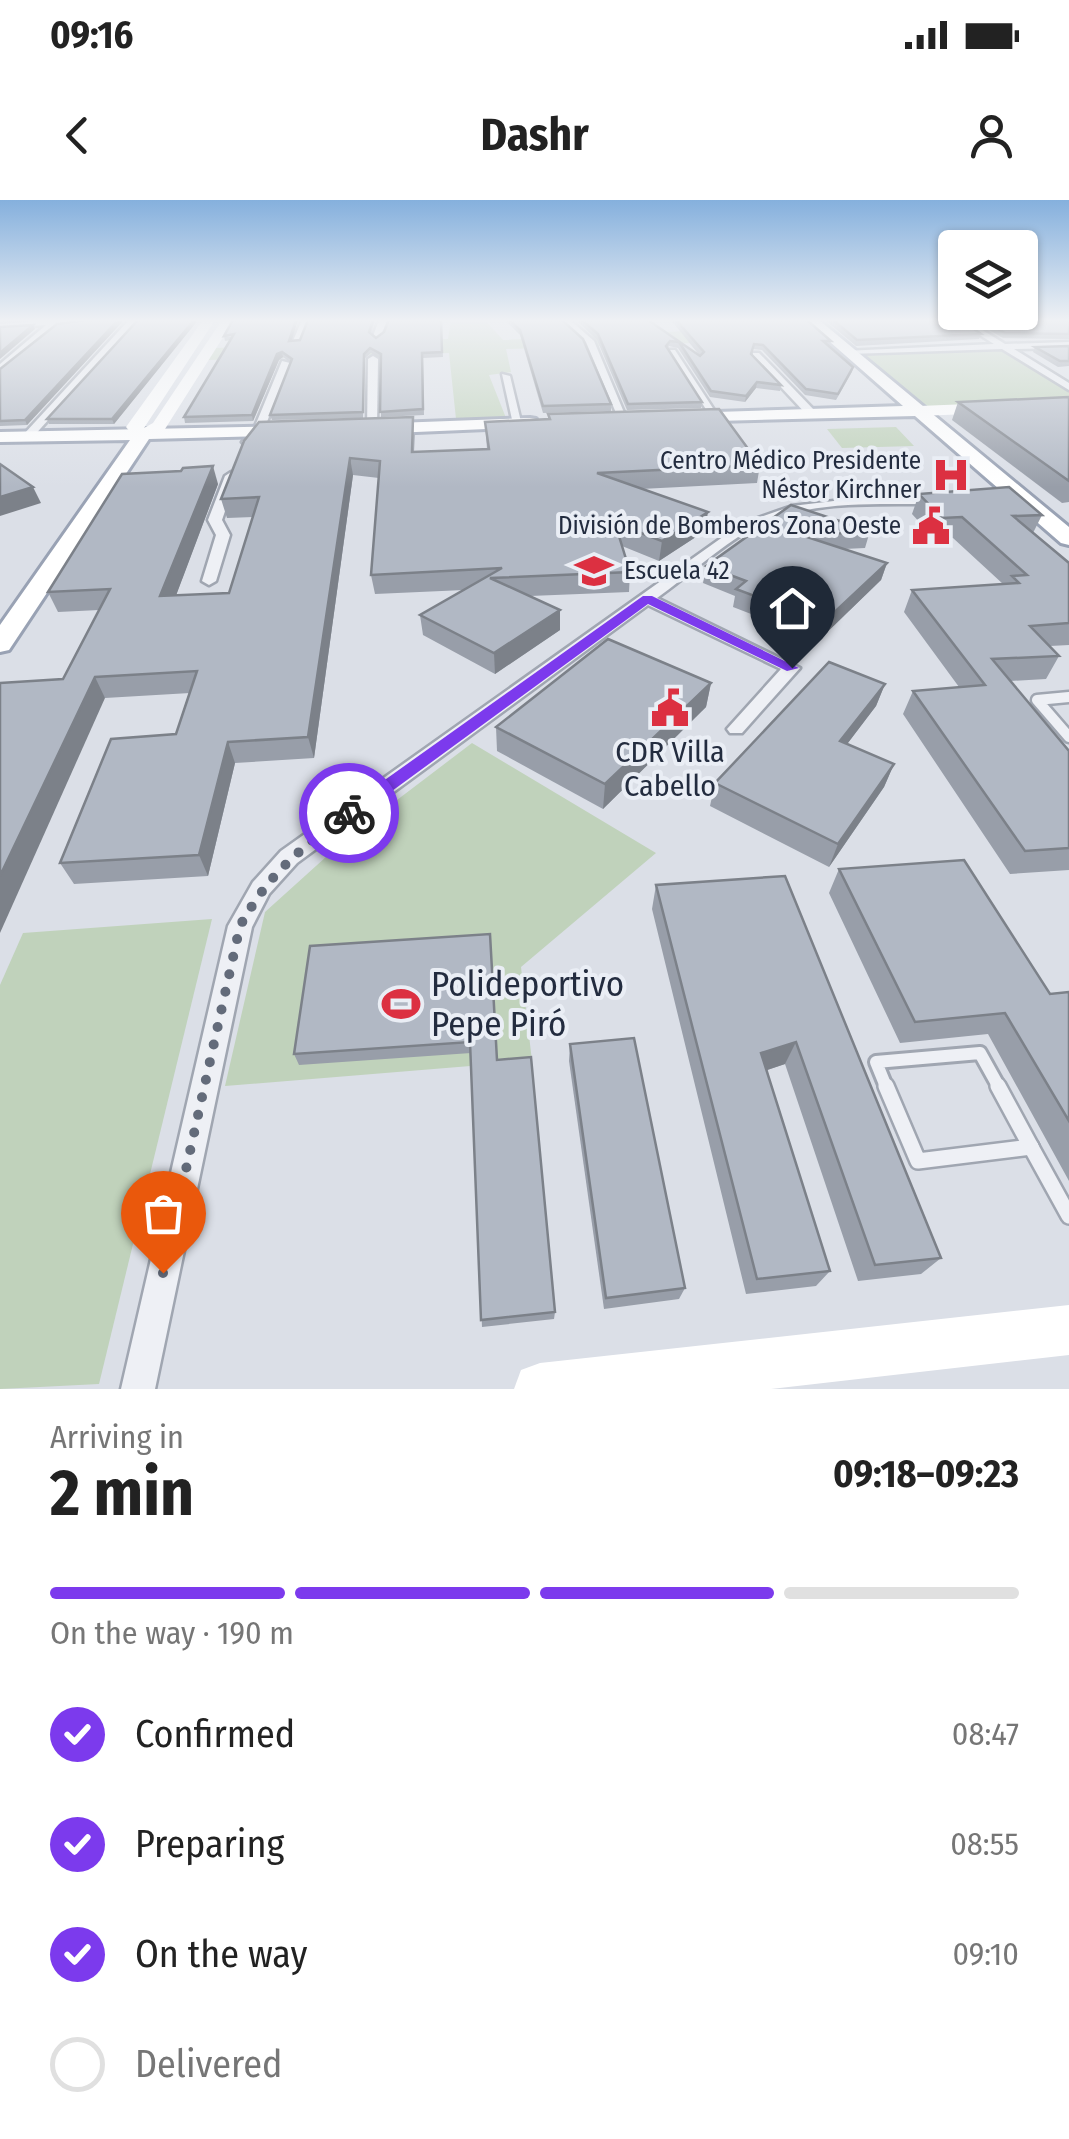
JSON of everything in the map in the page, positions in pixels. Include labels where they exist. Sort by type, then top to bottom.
[{"type":"main road","points":[[142,436],[134,427],[170,375]]},
{"type":"main road","points":[[0,446],[108,442],[142,436],[159,426],[192,375]]},
{"type":"main road","points":[[877,375],[1069,538]]},
{"type":"main road","points":[[634,420],[1069,405]]},
{"type":"main road","points":[[362,429],[554,422]]},
{"type":"main road","points":[[0,437],[315,430]]},
{"type":"main road","points":[[0,643],[142,436]]},
{"type":"main road","points":[[540,1389],[1069,1330]]},
{"type":"street","points":[[28,436],[83,375]]},
{"type":"street","points":[[209,581],[224,535],[215,520],[239,456],[258,432],[281,375]]},
{"type":"street","points":[[362,429],[370,375]]},
{"type":"street","points":[[609,375],[634,420]]},
{"type":"street","points":[[688,375],[716,417]]},
{"type":"street","points":[[776,375],[812,414]]},
{"type":"street","points":[[505,376],[518,424]]},
{"type":"street","points":[[138,1389],[240,926],[261,888],[289,856],[746,528],[784,511],[846,504],[1020,496]]},
{"type":"street","points":[[648,599],[792,668],[736,729]]},
{"type":"lane","points":[[1069,697],[1037,700],[1069,736]]},
{"type":"lane","points":[[1032,1147],[918,1161],[876,1062],[980,1053],[1032,1147],[1069,1216]]},
{"type":"green space","points":[[451,375],[489,375],[506,418],[456,419]]},
{"type":"green space","points":[[877,375],[1050,375],[1069,387],[1069,405],[919,411]]},
{"type":"green space","points":[[896,427],[914,446],[842,448],[827,429]]},
{"type":"green space","points":[[472,743],[656,853],[521,967],[532,1061],[225,1086],[265,912],[347,838]]},
{"type":"green space","points":[[212,919],[99,1384],[0,1389],[0,985],[23,933]]},
{"type":"building","points":[[0,375],[66,375],[25,420],[0,421]]},
{"type":"building","points":[[87,375],[148,375],[112,419],[47,419]]},
{"type":"building","points":[[209,375],[268,375],[252,415],[184,417]]},
{"type":"building","points":[[286,375],[364,375],[363,412],[270,415]]},
{"type":"building","points":[[381,375],[422,375],[423,409],[380,412]]},
{"type":"building","points":[[534,375],[599,375],[611,404],[543,406]]},
{"type":"building","points":[[616,375],[685,375],[702,402],[628,404]]},
{"type":"building","points":[[701,375],[772,375],[781,385],[757,382],[746,396],[711,391]]},
{"type":"building","points":[[793,375],[848,375],[838,394],[806,389]]},
{"type":"building","points":[[1069,397],[1069,481],[958,402]]},
{"type":"building","points":[[719,409],[760,465],[597,473],[708,512],[662,541],[615,523],[630,572],[490,578],[560,610],[494,653],[420,615],[502,568],[371,575],[380,461],[350,458],[308,737],[228,742],[199,855],[60,863],[111,739],[176,734],[197,671],[95,677],[0,876],[0,683],[63,679],[110,589],[48,592],[122,474],[213,466],[160,596],[229,593],[259,497],[221,499],[244,441],[259,422],[413,417],[412,452],[489,449],[485,422],[550,419],[548,414]]},
{"type":"building","points":[[0,464],[33,487],[0,497]]},
{"type":"building","points":[[1009,487],[1042,515],[1013,516],[1069,563],[1069,623],[1030,626],[1059,656],[992,659],[1069,751],[1069,848],[1025,851],[913,691],[985,685],[912,590],[1019,583],[1012,576],[1027,575],[962,517],[942,518],[919,494]]},
{"type":"building","points":[[791,505],[870,531],[804,536],[887,563],[824,622],[736,589],[746,581],[706,566]]},
{"type":"building","points":[[608,639],[711,683],[605,784],[496,727]]},
{"type":"building","points":[[829,662],[885,684],[840,741],[894,764],[838,844],[715,783]]},
{"type":"building","points":[[964,860],[1050,994],[1069,992],[1069,1121],[1005,1013],[915,1022],[839,869]]},
{"type":"building","points":[[785,876],[941,1258],[875,1265],[796,1042],[761,1053],[830,1271],[757,1279],[656,885]]},
{"type":"building","points":[[490,934],[497,1060],[531,1057],[555,1312],[481,1320],[470,1042],[294,1054],[310,946]]},
{"type":"building","points":[[634,1038],[685,1288],[606,1298],[570,1044]]},
{"type":"way so far","points":[[163,1273],[240,926],[261,888],[289,856],[349,813]]},
{"type":"place","name":"Centro Médico Presidente Néstor Kirchner","points":[[951,475]]},
{"type":"place","name":"División de Bomberos Zona Oeste","points":[[931,526]]},
{"type":"place","name":"Escuela 42","points":[[594,571]]},
{"type":"place","name":"CDR Villa Cabello","points":[[670,708]]},
{"type":"place","name":"Polideportivo Pepe Piró","points":[[401,1004]]},
{"type":"route","points":[[349,813],[648,599],[792,668]]}]
